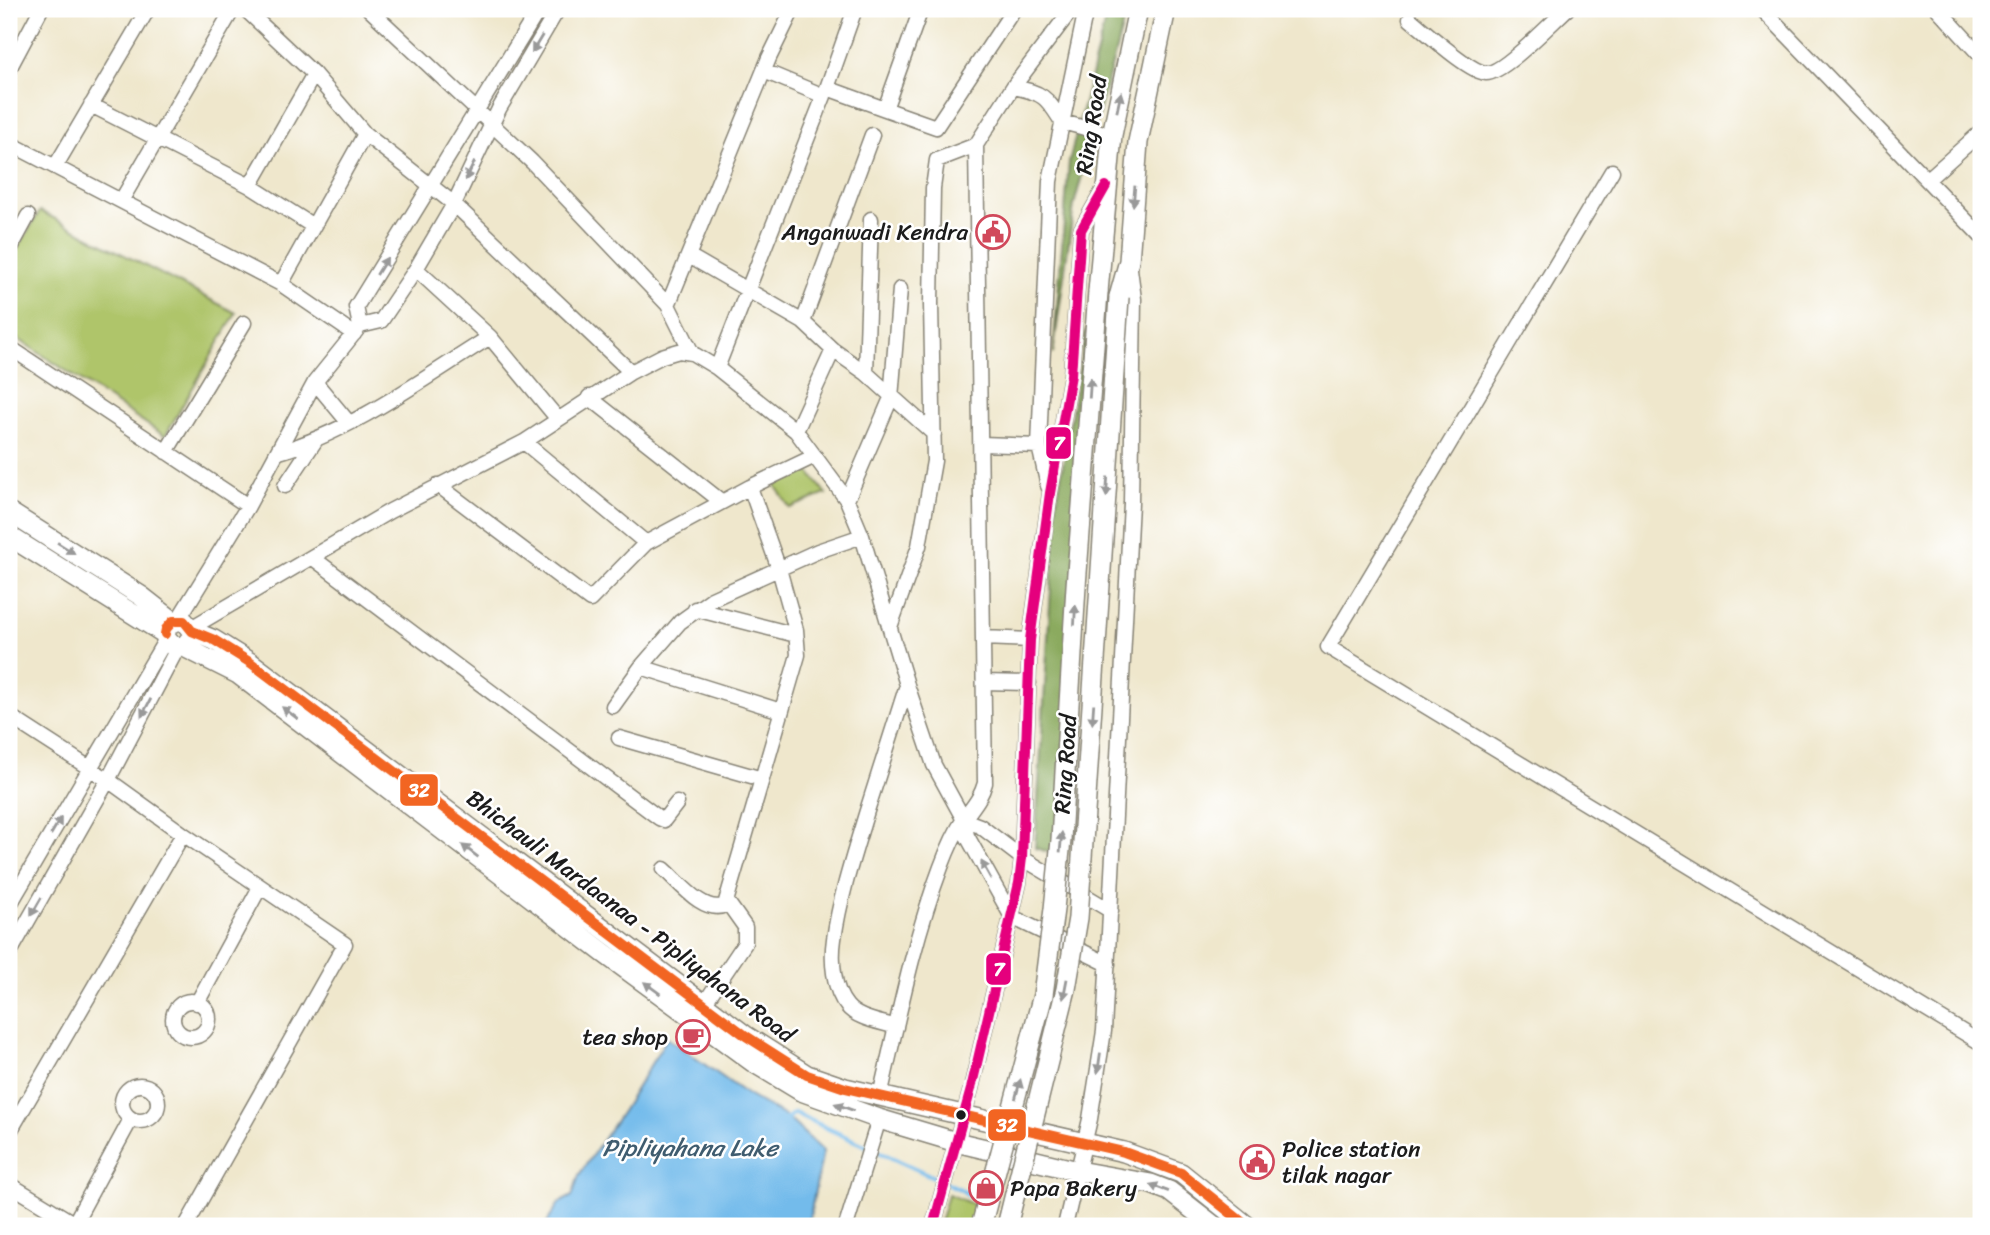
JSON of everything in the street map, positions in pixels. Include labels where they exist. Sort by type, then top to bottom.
[{"type":"main road","name":"Ring Road","points":[[981,1226],[1042,995],[1054,909],[1106,186],[1112,135],[1138,9]]},
{"type":"main road","points":[[1129,261],[1138,142],[1166,9]]},
{"type":"main road","name":"Ring Road","points":[[1007,1226],[1066,989],[1078,918],[1119,297],[1129,261]]},
{"type":"main road","name":"Bhichauli Mardaanaa - Pipliyahana Road","points":[[9,512],[141,596],[179,633],[214,640],[251,663],[746,1036],[807,1075],[845,1088],[1124,1152],[1181,1173],[1247,1226]]},
{"type":"main road","name":"Bhichauli Mardaanaa - Pipliyahana Road","points":[[9,536],[179,633],[238,674],[604,953],[753,1062],[801,1091],[879,1119],[956,1142],[1169,1191],[1214,1226]]},
{"type":"street","points":[[9,66],[41,9]]},
{"type":"street","points":[[55,167],[148,9]]},
{"type":"street","points":[[121,201],[233,9]]},
{"type":"street","points":[[245,9],[314,74],[365,134],[454,204],[631,372]]},
{"type":"street","points":[[369,9],[532,162],[668,305],[692,353]]},
{"type":"street","points":[[357,330],[356,307],[539,9]]},
{"type":"street","points":[[9,954],[108,780],[179,633],[315,382],[357,330],[381,321],[416,269],[454,204],[516,80],[558,9]]},
{"type":"street","points":[[668,305],[764,71],[793,9]]},
{"type":"street","points":[[855,9],[827,88],[936,127],[1014,9]]},
{"type":"street","points":[[885,109],[921,9]]},
{"type":"street","points":[[880,1096],[929,899],[949,846],[981,797],[985,782],[976,145],[1013,87],[1072,9]]},
{"type":"street","points":[[1050,494],[1039,446],[1050,181],[1086,9]]},
{"type":"street","points":[[1410,19],[1472,68],[1486,73],[1501,69],[1567,9]]},
{"type":"street","points":[[1762,9],[1981,236]]},
{"type":"street","points":[[1938,9],[1981,56]]},
{"type":"street","points":[[502,69],[516,80]]},
{"type":"street","points":[[717,368],[824,96],[764,71]]},
{"type":"street","points":[[250,186],[314,74]]},
{"type":"street","points":[[1013,87],[1038,92],[1051,104],[1062,122],[1112,135]]},
{"type":"street","points":[[91,105],[250,186],[313,226]]},
{"type":"street","points":[[1927,180],[1981,132]]},
{"type":"street","points":[[281,284],[365,134]]},
{"type":"street","points":[[803,322],[872,135]]},
{"type":"street","points":[[9,143],[281,284],[357,330]]},
{"type":"street","points":[[890,627],[919,546],[934,461],[931,304],[933,188],[937,160],[976,145]]},
{"type":"street","points":[[1612,171],[1328,647],[1981,1043]]},
{"type":"street","points":[[933,1226],[1012,918],[1022,858],[1030,640],[1050,494],[1071,375],[1081,230],[1106,186]]},
{"type":"street","points":[[9,251],[28,216]]},
{"type":"street","points":[[866,373],[871,219]]},
{"type":"street","points":[[689,256],[803,322],[833,350],[866,373],[934,434]]},
{"type":"street","points":[[1065,1226],[1085,1144],[1104,1031],[1130,503],[1134,299],[1129,261]]},
{"type":"street","points":[[416,269],[490,337],[557,418]]},
{"type":"street","points":[[847,500],[891,398],[900,289]]},
{"type":"street","points":[[166,452],[244,323]]},
{"type":"street","points":[[279,452],[315,440],[349,423],[490,337]]},
{"type":"street","points":[[9,347],[248,506]]},
{"type":"street","points":[[796,431],[833,350]]},
{"type":"street","points":[[9,906],[90,769],[179,633],[313,558],[390,511],[524,442],[631,372],[662,356],[679,351],[692,353],[717,368],[796,431],[847,500],[862,536],[934,765],[1012,918],[1108,964]]},
{"type":"street","points":[[315,382],[349,423]]},
{"type":"street","points":[[589,397],[722,502]]},
{"type":"street","points":[[285,486],[315,440]]},
{"type":"street","points":[[524,442],[646,542]]},
{"type":"street","points":[[981,444],[1039,446]]},
{"type":"street","points":[[438,485],[590,600],[646,542],[815,456]]},
{"type":"street","points":[[728,903],[797,655],[796,635],[779,569],[750,487]]},
{"type":"street","points":[[613,706],[641,667],[680,622],[695,609],[818,551],[862,536]]},
{"type":"street","points":[[313,558],[659,818],[664,820],[677,803]]},
{"type":"street","points":[[695,609],[796,635]]},
{"type":"street","points":[[984,638],[1030,640]]},
{"type":"street","points":[[641,667],[781,711]]},
{"type":"street","points":[[984,682],[1029,682]]},
{"type":"street","points":[[896,1027],[856,1014],[848,1007],[840,996],[835,976],[833,941],[851,862],[907,685]]},
{"type":"street","points":[[9,718],[108,780],[345,944],[186,1226]]},
{"type":"street","points":[[619,738],[762,779]]},
{"type":"street","points":[[964,820],[981,825],[1022,858],[1111,911]]},
{"type":"street","points":[[9,1133],[183,834]]},
{"type":"street","points":[[664,869],[705,905],[717,908],[728,903]]},
{"type":"street","points":[[197,1003],[260,887]]},
{"type":"street","points":[[704,1004],[745,943],[745,927],[728,903]]},
{"type":"street","points":[[9,1184],[76,1225],[131,1119]]},
{"type":"street","points":[[846,1226],[879,1119]]},
{"type":"green space","points":[[1108,9],[1127,9],[1074,205],[1053,354],[1069,162]]},
{"type":"green space","points":[[40,211],[236,313],[165,436],[9,333],[9,263]]},
{"type":"green space","points":[[1086,329],[1062,856],[1035,848],[1056,506]]},
{"type":"green space","points":[[807,469],[826,494],[790,508],[775,485]]},
{"type":"green space","points":[[948,1194],[980,1207],[976,1226],[939,1226]]},
{"type":"water","name":"Pipliyahana Lake","points":[[667,1038],[748,1095],[788,1118],[823,1151],[808,1226],[545,1226],[559,1203],[572,1196],[579,1175]]},
{"type":"waterway","points":[[788,1118],[794,1113],[960,1189],[981,1203]]},
{"type":"transit line","name":"7","points":[[933,1226],[971,1089],[1019,883],[1030,640],[1050,493],[1071,375],[1081,230],[1106,186]]},
{"type":"transit line","name":"32","points":[[165,634],[173,621],[184,621],[192,631],[214,640],[251,663],[746,1036],[807,1075],[845,1088],[1124,1152],[1181,1173],[1247,1226]]},
{"type":"place","name":"Anganwadi Kendra","points":[[993,232]]},
{"type":"place","name":"tea shop","points":[[693,1037]]},
{"type":"place","name":"Police station tilak nagar","points":[[1257,1162]]},
{"type":"place","name":"Papa Bakery","points":[[986,1188]]}]
